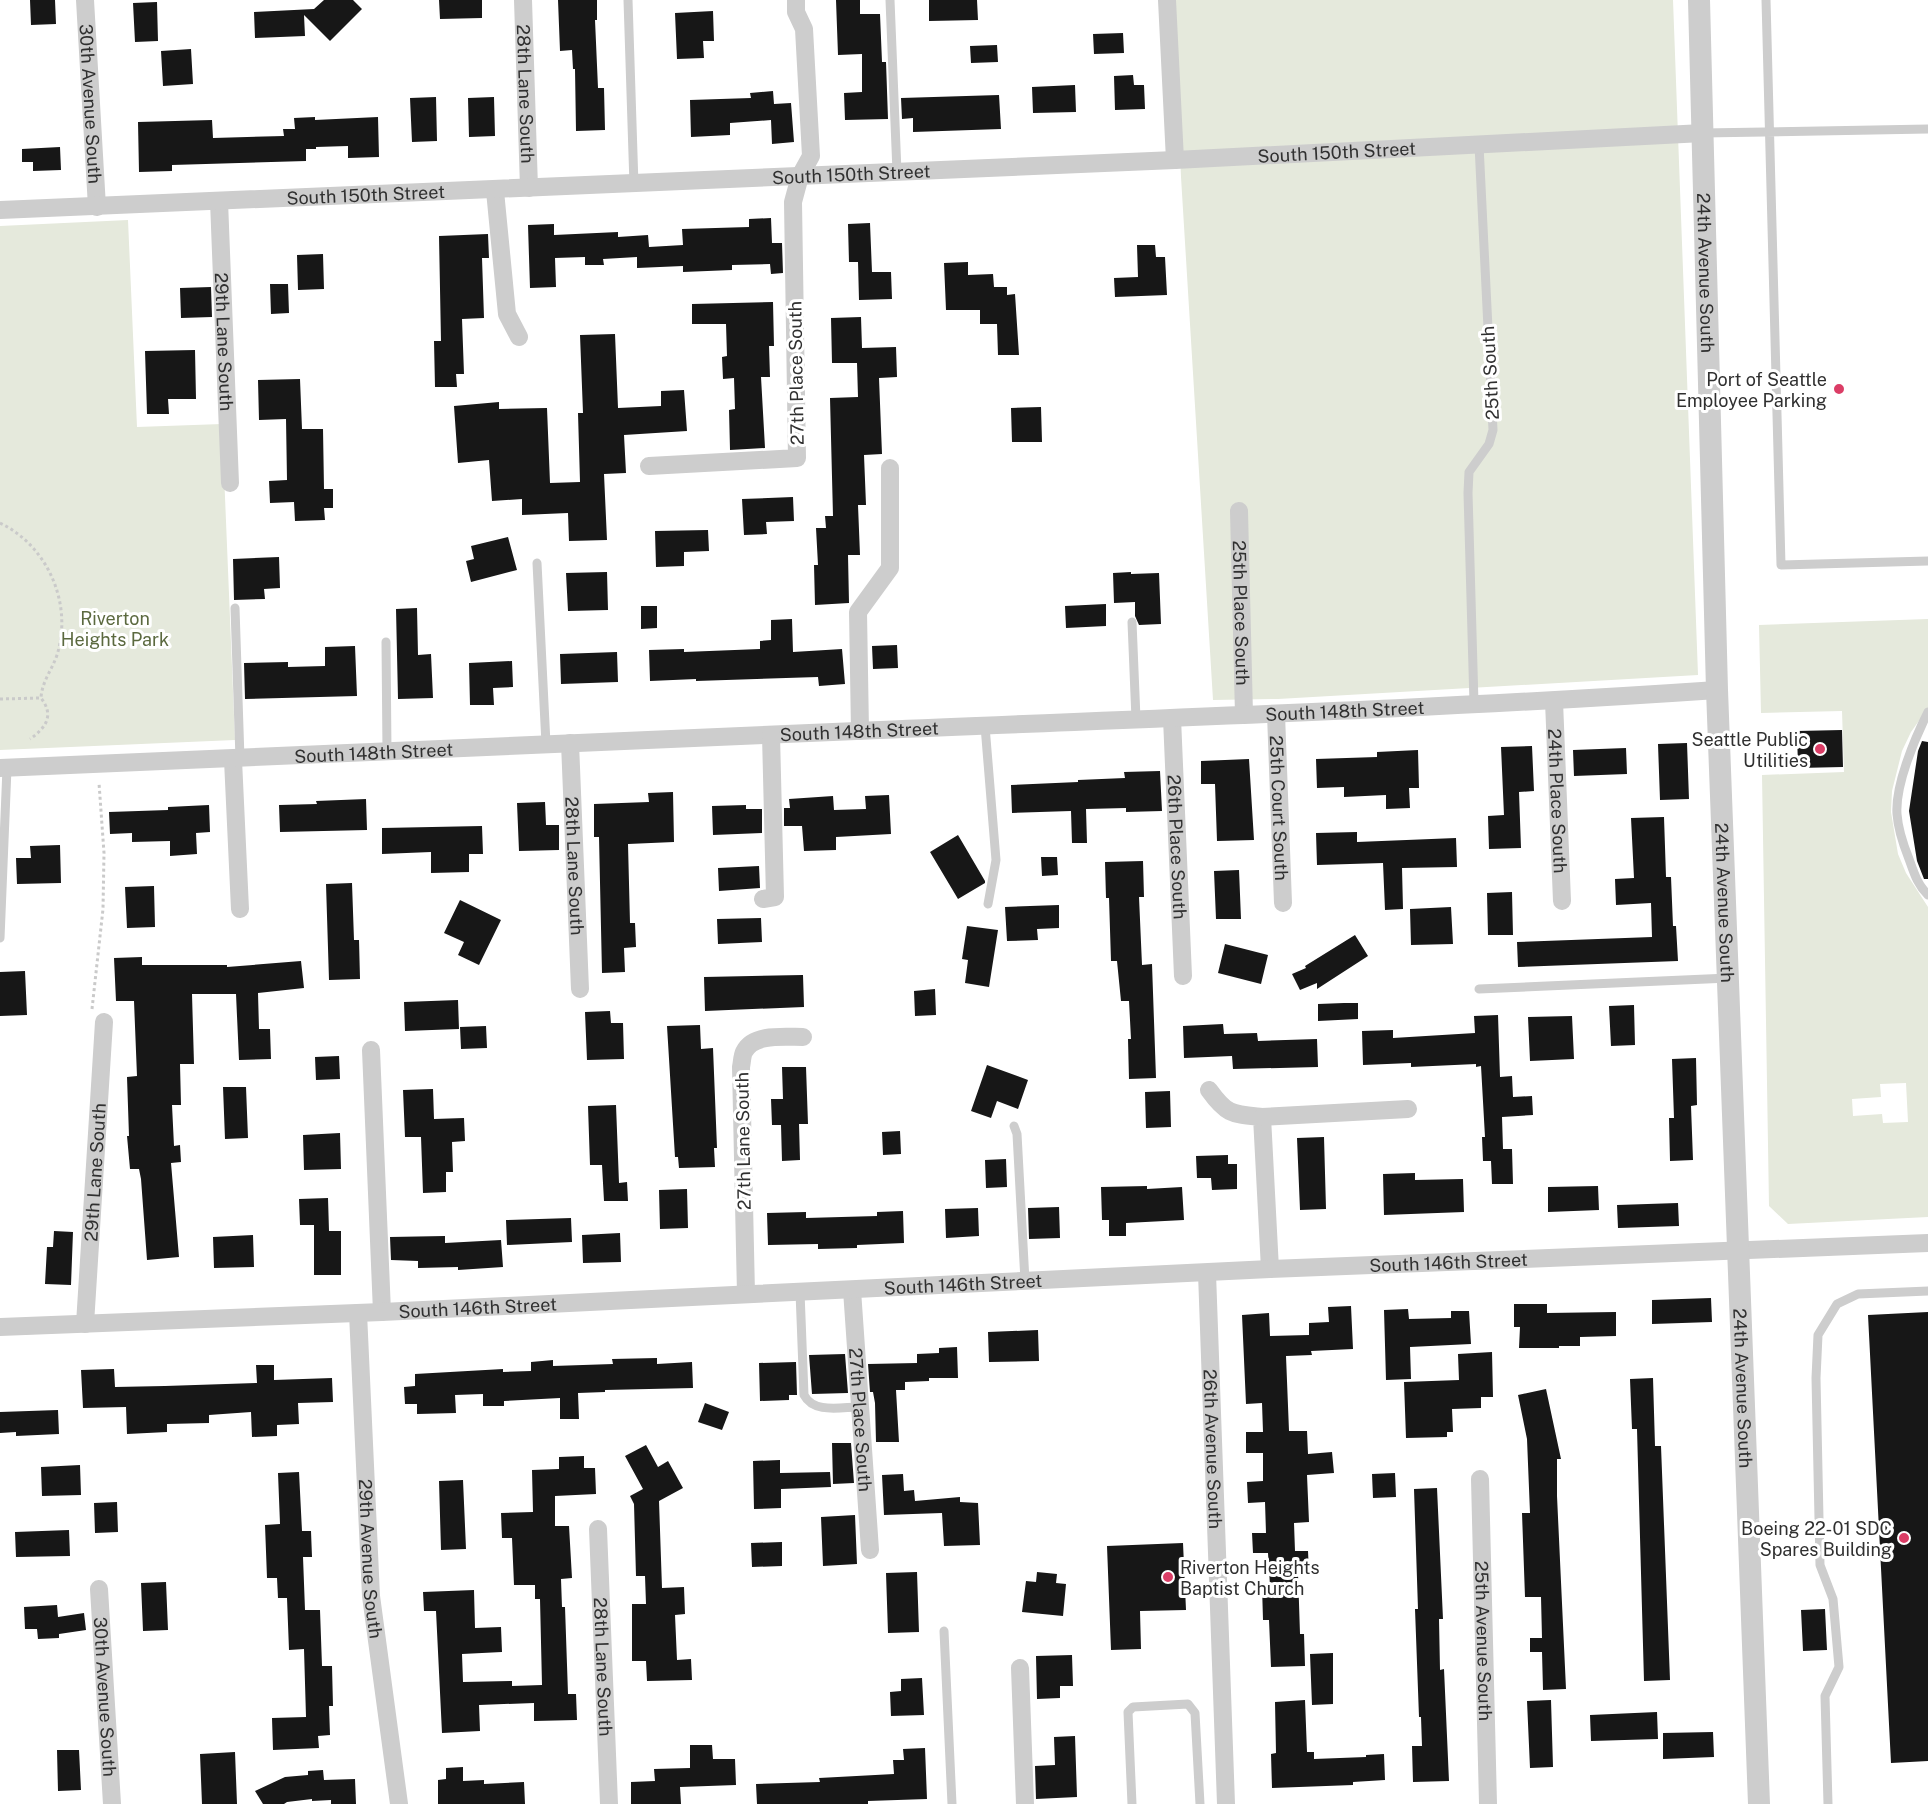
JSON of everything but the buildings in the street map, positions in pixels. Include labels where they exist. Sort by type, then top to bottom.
[{"type":"street","name":"30th Avenue South","points":[[85,0],[97,207]]},
{"type":"street","name":"28th Lane South","points":[[524,0],[529,188]]},
{"type":"street","points":[[796,0],[796,12],[804,29],[811,156],[800,176]]},
{"type":"street","points":[[1167,0],[1174,160]]},
{"type":"street","name":"24th Avenue South","points":[[1699,0],[1717,690],[1759,1804]]},
{"type":"street","name":"South 150th Street","points":[[0,210],[634,185],[1479,145],[1703,132]]},
{"type":"street","name":"27th Place South","points":[[649,466],[797,458],[793,202],[800,176]]},
{"type":"street","points":[[495,190],[507,314],[519,337]]},
{"type":"street","name":"29th Lane South","points":[[219,201],[230,483]]},
{"type":"street","points":[[860,731],[858,612],[890,568],[890,468]]},
{"type":"street","name":"25th Place South","points":[[1239,511],[1244,715]]},
{"type":"street","name":"South 148th Street","points":[[3,768],[237,760],[546,744],[1276,714],[1554,701],[1717,690]]},
{"type":"street","name":"24th Place South","points":[[1554,701],[1562,901]]},
{"type":"street","name":"25th Court South","points":[[1276,714],[1282,903]]},
{"type":"street","name":"26th Place South","points":[[1172,718],[1183,976]]},
{"type":"street","points":[[763,899],[775,897],[771,735]]},
{"type":"street","name":"28th Lane South","points":[[570,743],[580,989]]},
{"type":"street","points":[[237,760],[240,909]]},
{"type":"street","name":"29th Lane South","points":[[85,1324],[104,1022]]},
{"type":"street","name":"27th Lane South","points":[[746,1294],[741,1067],[744,1052],[751,1044],[764,1038],[802,1037]]},
{"type":"street","points":[[371,1050],[381,1312]]},
{"type":"street","points":[[1209,1090],[1221,1107],[1242,1115],[1262,1117],[1408,1110]]},
{"type":"street","points":[[1262,1117],[1270,1269]]},
{"type":"street","name":"South 146th Street","points":[[0,1327],[381,1312],[1270,1269],[1928,1243]]},
{"type":"street","name":"26th Avenue South","points":[[1207,1273],[1226,1804]]},
{"type":"street","name":"27th Place South","points":[[852,1290],[870,1551]]},
{"type":"street","name":"29th Avenue South","points":[[358,1313],[371,1596],[399,1804]]},
{"type":"street","name":"25th Avenue South","points":[[1480,1479],[1488,1804]]},
{"type":"street","name":"28th Lane South","points":[[598,1529],[609,1804]]},
{"type":"street","name":"30th Avenue South","points":[[99,1589],[112,1804]]},
{"type":"street","points":[[1020,1668],[1025,1804]]},
{"type":"lane","points":[[628,0],[634,185]]},
{"type":"lane","points":[[890,0],[897,172]]},
{"type":"lane","points":[[1766,0],[1781,565],[1928,561]]},
{"type":"lane","points":[[1703,132],[1928,129]]},
{"type":"lane","name":"25th South","points":[[1474,703],[1469,472],[1490,444],[1493,430],[1479,145]]},
{"type":"lane","points":[[537,564],[546,744]]},
{"type":"lane","points":[[236,608],[237,760]]},
{"type":"lane","points":[[1132,622],[1136,719]]},
{"type":"lane","points":[[386,642],[387,752]]},
{"type":"lane","points":[[1928,712],[1917,734],[1903,774],[1897,812],[1903,844],[1919,885],[1928,895]]},
{"type":"lane","points":[[984,726],[996,860],[988,904]]},
{"type":"lane","points":[[0,938],[3,768]]},
{"type":"lane","points":[[1479,989],[1729,978]]},
{"type":"lane","points":[[1014,1126],[1017,1134],[1024,1281]]},
{"type":"lane","points":[[1828,1804],[1825,1696],[1839,1667],[1833,1599],[1820,1565],[1816,1378],[1818,1335],[1837,1304],[1858,1294],[1928,1291]]},
{"type":"lane","points":[[800,1292],[804,1395],[807,1402],[819,1408],[860,1407]]},
{"type":"lane","points":[[944,1631],[952,1804]]},
{"type":"lane","points":[[1132,1804],[1128,1712],[1133,1707],[1188,1704],[1195,1713],[1200,1804]]},
{"type":"path","points":[[0,523],[22,537],[45,561],[62,607],[62,634],[57,656],[41,687],[40,698],[47,706],[48,720],[38,734],[30,739]]},
{"type":"path","points":[[0,699],[40,698]]},
{"type":"green space","points":[[1174,0],[1673,0],[1698,675],[1278,699],[1213,700],[1181,177]]},
{"type":"green space","name":"Riverton Heights Park","points":[[128,220],[137,427],[222,424],[235,740],[0,750],[0,226]]},
{"type":"green space","points":[[1928,619],[1928,708],[1911,732],[1902,751],[1892,791],[1891,812],[1898,854],[1906,873],[1928,907],[1928,1217],[1788,1224],[1769,1206],[1762,775],[1844,772],[1842,711],[1761,713],[1759,625]],"holes":[[[1906,1083],[1908,1122],[1883,1123],[1882,1114],[1853,1116],[1852,1099],[1881,1097],[1880,1084]]]},
{"type":"place","name":"Port of Seattle Employee Parking","points":[[1839,389]]},
{"type":"place","name":"Seattle Public Utilities","points":[[1820,749]]},
{"type":"place","name":"Boeing 22-01 SDC Spares Building","points":[[1904,1538]]},
{"type":"place","name":"Riverton Heights Baptist Church","points":[[1168,1577]]}]
